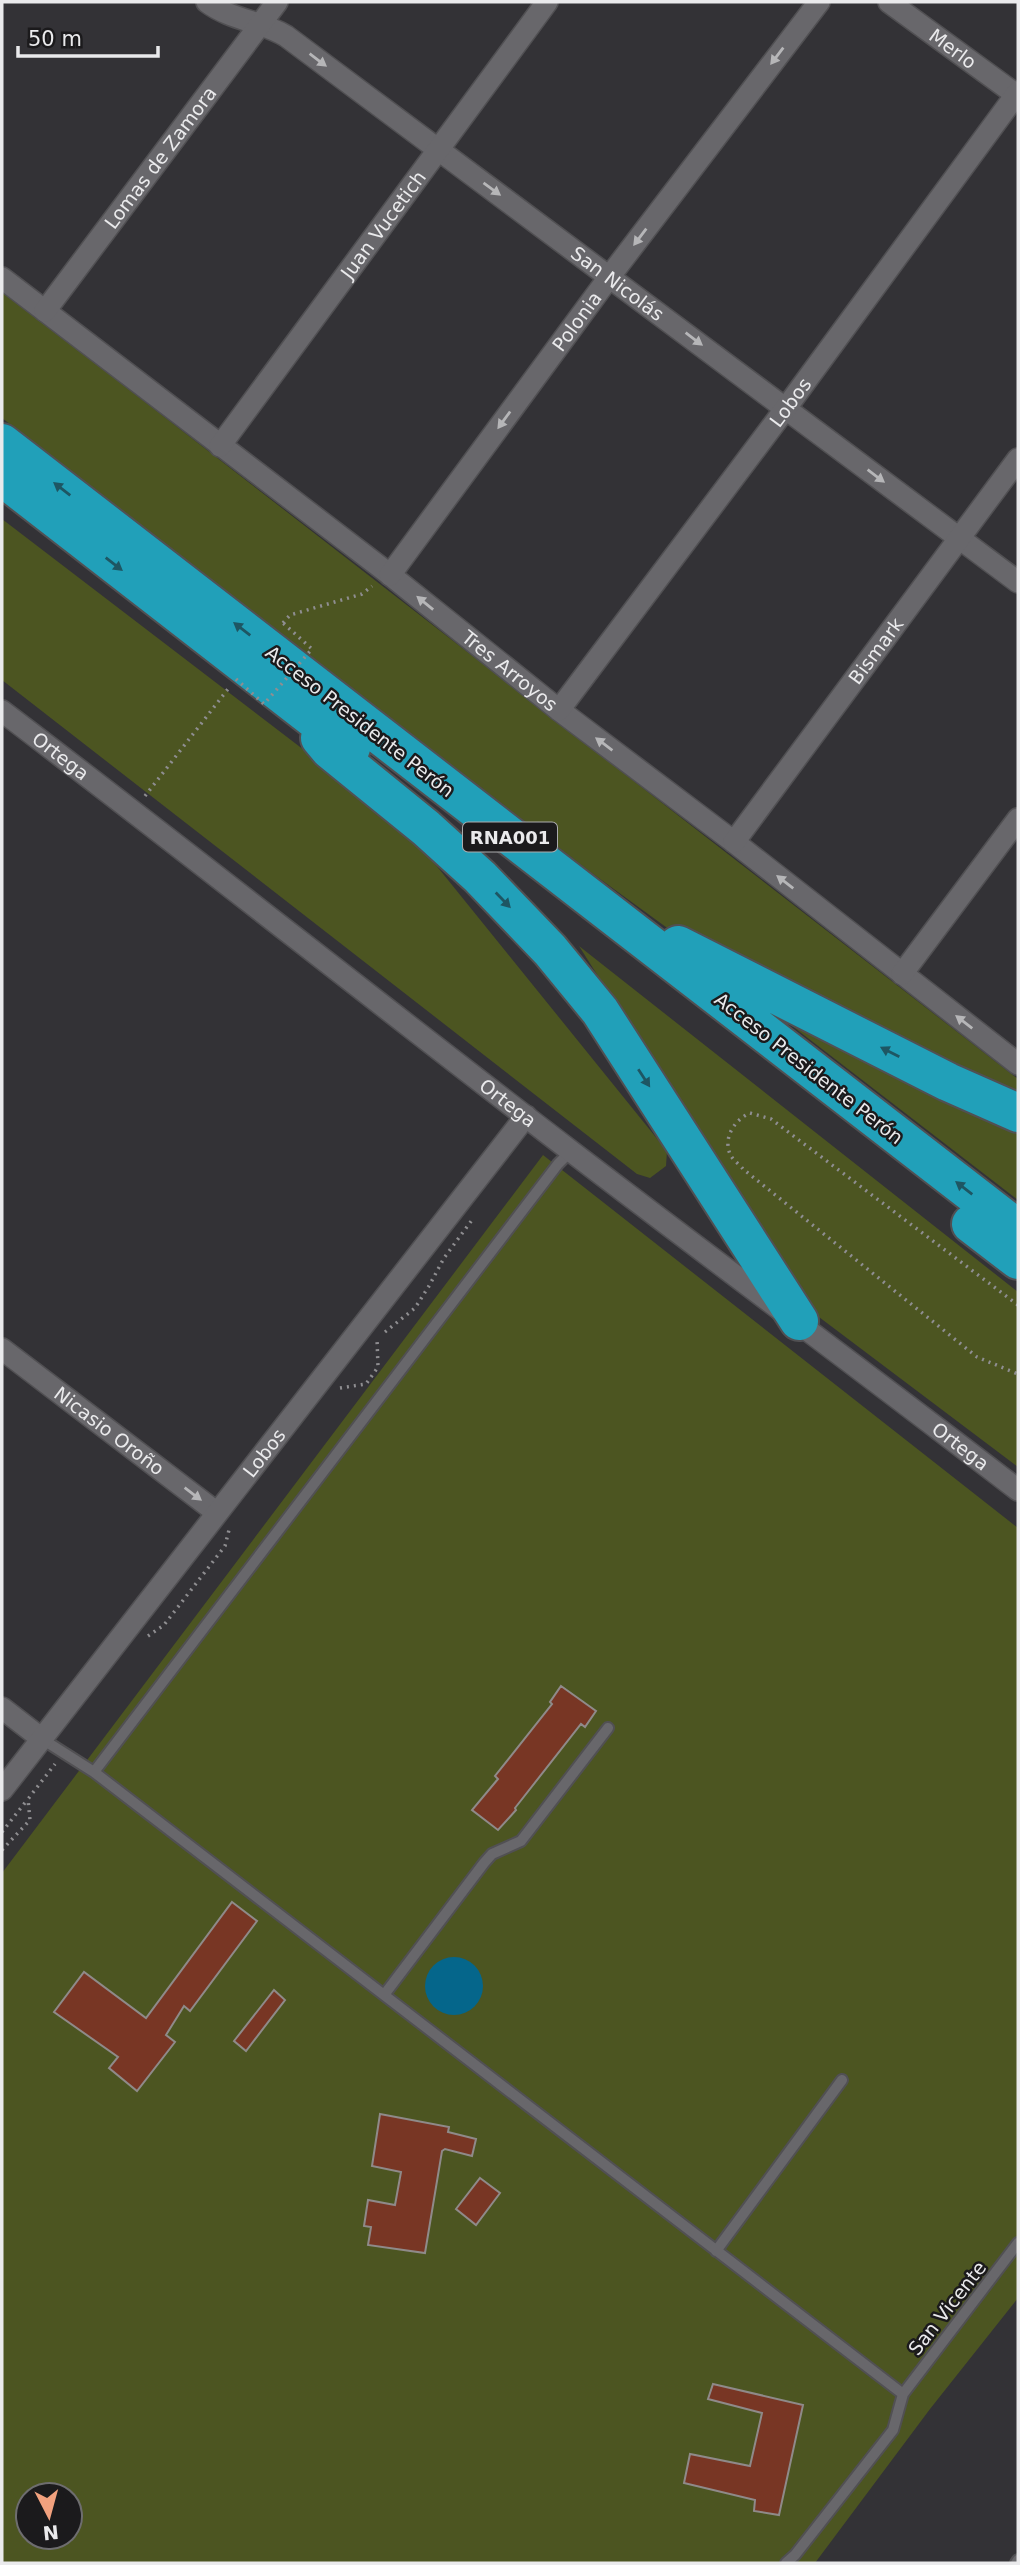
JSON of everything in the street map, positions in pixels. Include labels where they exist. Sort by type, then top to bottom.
[{"type":"highway","name":"Acceso Presidente Perón","points":[[2,443],[1018,1230]]},
{"type":"highway","name":"Acceso Presidente Perón","points":[[2,477],[1018,1261]]},
{"type":"highway","points":[[293,703],[330,750],[426,828],[480,877],[541,940],[600,1011],[799,1321]]},
{"type":"highway","points":[[496,827],[589,882],[654,930],[682,947],[948,1082],[1018,1113]]},
{"type":"street","name":"San Nicolás","points":[[207,2],[226,14],[260,24],[286,36],[1018,582]]},
{"type":"street","name":"Lomas de Zamora","points":[[45,311],[277,2]]},
{"type":"street","name":"Juan Vucetich","points":[[220,446],[547,2]]},
{"type":"street","name":"Polonia","points":[[387,573],[819,2]]},
{"type":"street","name":"Merlo","points":[[889,2],[1018,94]]},
{"type":"street","name":"Lobos","points":[[559,710],[1018,94]]},
{"type":"street","name":"Tres Arroyos","points":[[2,278],[387,573],[559,710],[734,842],[1018,1064]]},
{"type":"street","name":"Bismark","points":[[734,842],[1018,459]]},
{"type":"street","name":"Ortega","points":[[2,711],[571,1151],[799,1321],[1018,1490]]},
{"type":"street","points":[[902,974],[1018,820]]},
{"type":"street","name":"Lobos","points":[[2,1790],[223,1519],[526,1116]]},
{"type":"street","name":"Nicasio Oroño","points":[[2,1349],[223,1519]]},
{"type":"street","points":[[2,1708],[42,1739]]},
{"type":"lane","points":[[94,1772],[558,1164],[571,1151]]},
{"type":"lane","points":[[384,1995],[484,1863],[492,1854],[521,1841],[608,1728]]},
{"type":"lane","points":[[42,1739],[94,1772],[903,2394],[893,2430],[786,2563]]},
{"type":"lane","points":[[716,2252],[842,2080]]},
{"type":"lane","name":"San Vicente","points":[[903,2394],[1018,2243]]},
{"type":"path","points":[[134,811],[236,679],[264,704],[312,649],[283,623],[290,615],[362,594],[387,573]]},
{"type":"path","points":[[1018,1305],[771,1119],[750,1113],[734,1124],[728,1138],[731,1156],[760,1184],[977,1357],[1018,1374]]},
{"type":"path","points":[[370,1349],[377,1339],[415,1308],[444,1258],[475,1217]]},
{"type":"path","points":[[347,1378],[340,1388],[366,1384],[378,1367],[377,1339]]},
{"type":"path","points":[[146,1637],[164,1625],[225,1546],[223,1519]]},
{"type":"path","points":[[2,1832],[64,1752]]},
{"type":"path","points":[[2,1850],[30,1820],[28,1799]]},
{"type":"green space","points":[[2,291],[1018,1079],[1018,1108],[670,930],[589,871],[2,418]]},
{"type":"green space","points":[[2,519],[406,828],[667,1151],[666,1166],[650,1178],[637,1174],[2,680]]},
{"type":"green space","points":[[579,946],[1018,1292],[1018,1467],[807,1308]]},
{"type":"green space","points":[[774,1012],[1018,1123],[1018,1200]]},
{"type":"green space","points":[[543,1155],[1018,1528],[1018,2298],[930,2409],[815,2563],[2,2563],[2,1873]]},
{"type":"water","points":[[454,1957],[470,1962],[478,1970],[483,1986],[478,2002],[470,2010],[454,2015],[438,2010],[430,2002],[425,1986],[430,1970],[438,1962]]},
{"type":"building","points":[[561,1686],[596,1711],[585,1727],[581,1724],[498,1830],[472,1810],[498,1779],[495,1776],[552,1704],[550,1702]]},
{"type":"building","points":[[232,1902],[257,1921],[190,2011],[184,2006],[166,2035],[175,2042],[137,2091],[109,2068],[118,2057],[54,2012],[84,1972],[146,2018]]},
{"type":"building","points":[[274,1990],[285,2000],[246,2051],[234,2041]]},
{"type":"building","points":[[380,2114],[449,2127],[448,2132],[476,2139],[472,2156],[445,2149],[442,2151],[425,2253],[368,2245],[371,2227],[364,2226],[368,2200],[395,2205],[401,2172],[372,2166]]},
{"type":"building","points":[[480,2178],[500,2193],[476,2225],[456,2209]]},
{"type":"building","points":[[713,2384],[803,2405],[779,2515],[754,2511],[755,2500],[684,2483],[690,2454],[750,2466],[762,2413],[708,2399]]}]
